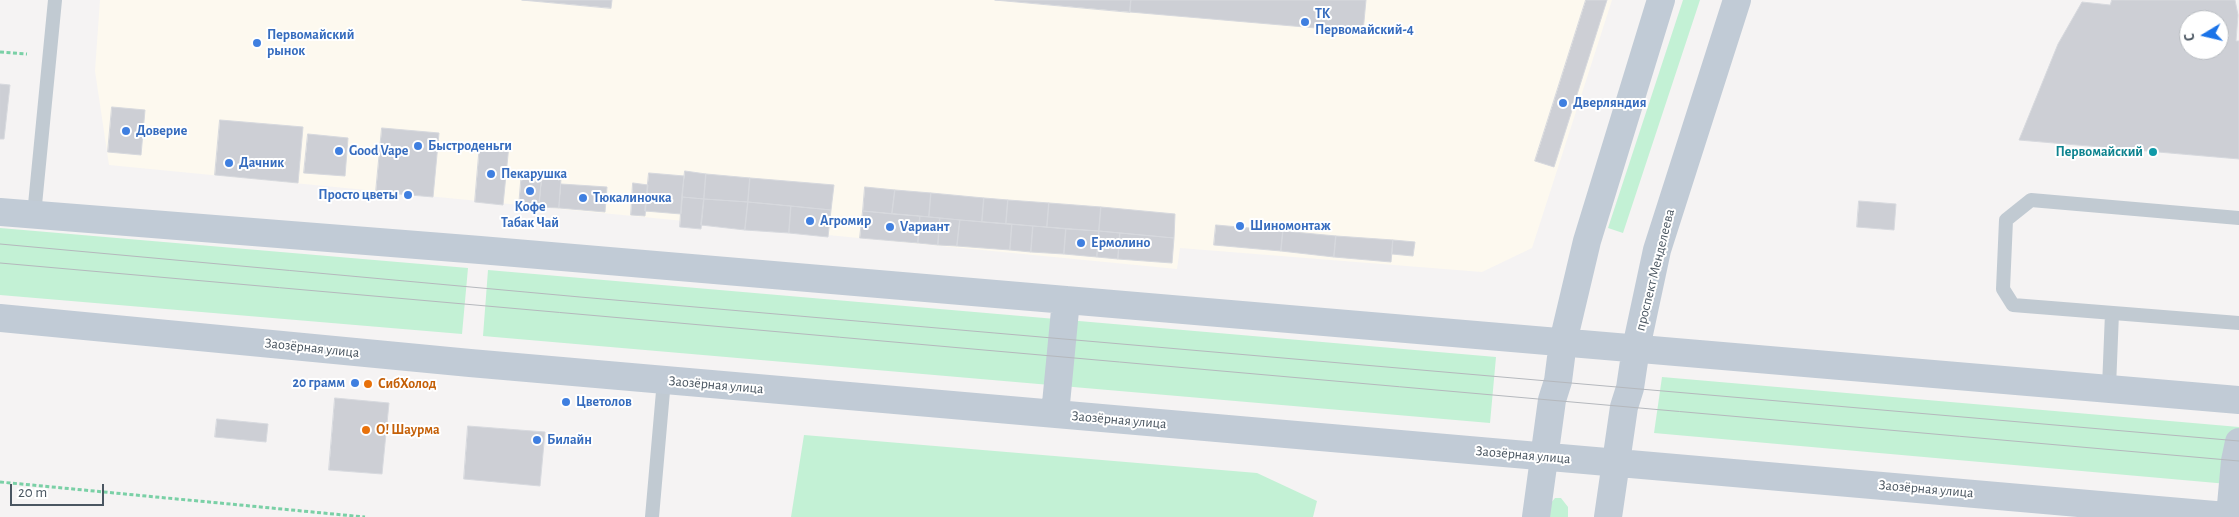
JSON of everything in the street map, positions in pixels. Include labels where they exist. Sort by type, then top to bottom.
[{"type":"main road","points":[[1536,517],[1552,400],[1558,381],[1564,342],[1587,241],[1661,0]]},
{"type":"main road","name":"проспект Менделеева","points":[[1608,517],[1624,407],[1630,388],[1636,348],[1657,250],[1737,0]]},
{"type":"main road","points":[[0,212],[480,250],[2239,400]]},
{"type":"main road","points":[[1055,414],[1066,300]]},
{"type":"main road","name":"Заозёрная улица","points":[[0,318],[664,380],[2235,516]]},
{"type":"main road","points":[[2235,516],[2235,461],[2239,442]]},
{"type":"lane","points":[[34,215],[55,0]]},
{"type":"lane","points":[[2239,218],[2031,200],[2006,220],[2003,289],[2013,305],[2239,324]]},
{"type":"lane","points":[[2109,388],[2112,314]]},
{"type":"lane","points":[[652,517],[664,380]]},
{"type":"path","points":[[0,482],[364,517]]},
{"type":"shaded area","name":"Первомайский рынок","points":[[100,0],[1612,0],[1532,248],[1482,272],[1180,248],[1177,269],[109,165],[95,71]]},
{"type":"green space","points":[[1683,0],[1700,0],[1623,233],[1608,228]]},
{"type":"green space","points":[[0,228],[468,268],[462,334],[0,295]]},
{"type":"green space","points":[[488,270],[1496,357],[1490,423],[483,336]]},
{"type":"green space","points":[[1662,377],[2239,427],[2239,485],[1654,433]]},
{"type":"green space","points":[[804,435],[1257,473],[1317,501],[1313,517],[791,517]]},
{"type":"green space","points":[[1555,498],[1561,498],[1568,507],[1568,517],[1549,517],[1550,504]]},
{"type":"building","points":[[522,0],[612,0],[611,8]]},
{"type":"building","points":[[995,0],[1131,0],[1130,12]]},
{"type":"building","name":"ТК Первомайский-4","points":[[1131,0],[1366,0],[1363,32],[1130,12]]},
{"type":"building","points":[[1586,0],[1607,0],[1554,167],[1535,161]]},
{"type":"building","points":[[2112,0],[2235,0],[2238,15],[2236,41],[2239,41],[2239,159],[2019,140],[2058,44],[2082,2],[2110,5]]},
{"type":"building","points":[[0,84],[10,85],[4,139],[0,139]]},
{"type":"building","name":"Доверие","points":[[112,107],[145,110],[141,155],[108,152]]},
{"type":"building","points":[[220,120],[303,127],[298,183],[215,175]]},
{"type":"building","points":[[382,128],[439,133],[433,197],[376,192]]},
{"type":"building","points":[[308,134],[348,138],[345,176],[304,173]]},
{"type":"building","name":"Пекарушка","points":[[480,143],[509,145],[503,205],[475,202]]},
{"type":"building","name":"Кофе Табак Чай","points":[[522,170],[542,172],[539,207],[519,206]]},
{"type":"building","points":[[685,171],[706,174],[704,199],[682,197]]},
{"type":"building","points":[[649,173],[684,176],[681,214],[645,211]]},
{"type":"building","points":[[706,174],[750,178],[748,202],[704,199]]},
{"type":"building","points":[[542,177],[561,178],[559,208],[539,207]]},
{"type":"building","points":[[750,178],[834,185],[831,210],[748,202]]},
{"type":"building","points":[[633,183],[648,185],[645,216],[631,215]]},
{"type":"building","name":"Тюкалиночка","points":[[561,184],[607,187],[605,212],[559,208]]},
{"type":"building","points":[[865,187],[895,190],[892,214],[863,211]]},
{"type":"building","points":[[895,190],[931,193],[929,217],[892,214]]},
{"type":"building","points":[[931,193],[984,198],[982,222],[929,217]]},
{"type":"building","points":[[682,197],[704,199],[701,229],[680,227]]},
{"type":"building","points":[[984,198],[1008,200],[1006,224],[982,222]]},
{"type":"building","points":[[704,199],[748,202],[745,230],[701,225]]},
{"type":"building","points":[[1008,200],[1049,203],[1047,227],[1006,224]]},
{"type":"building","points":[[1859,201],[1896,204],[1894,230],[1857,227]]},
{"type":"building","points":[[748,202],[791,206],[789,233],[745,230]]},
{"type":"building","points":[[1049,203],[1101,207],[1099,231],[1047,227]]},
{"type":"building","name":"Агромир","points":[[791,206],[831,210],[828,237],[789,233]]},
{"type":"building","points":[[1101,207],[1175,214],[1174,238],[1099,231]]},
{"type":"building","name":"Vариант","points":[[863,211],[920,216],[918,243],[860,238]]},
{"type":"building","points":[[920,216],[940,218],[938,245],[918,243]]},
{"type":"building","points":[[940,218],[960,220],[957,246],[938,245]]},
{"type":"building","points":[[960,220],[1012,224],[1010,250],[957,246]]},
{"type":"building","points":[[1012,224],[1033,226],[1031,252],[1010,250]]},
{"type":"building","points":[[1216,225],[1283,231],[1281,251],[1214,245]]},
{"type":"building","points":[[1033,226],[1066,229],[1064,254],[1031,252]]},
{"type":"building","name":"Ермолино","points":[[1066,229],[1099,231],[1097,257],[1064,254]]},
{"type":"building","points":[[1099,231],[1120,233],[1118,259],[1097,257]]},
{"type":"building","points":[[1283,231],[1336,236],[1334,257],[1281,251]]},
{"type":"building","points":[[1120,233],[1174,238],[1172,263],[1118,259]]},
{"type":"building","points":[[1336,236],[1393,240],[1391,262],[1334,257]]},
{"type":"building","points":[[1393,240],[1415,242],[1413,256],[1392,254]]},
{"type":"building","points":[[335,398],[389,403],[382,474],[329,470]]},
{"type":"building","points":[[217,419],[268,424],[266,442],[215,437]]},
{"type":"building","points":[[468,426],[545,432],[540,486],[464,479]]},
{"type":"tram line","points":[[0,244],[580,297],[2239,441]]},
{"type":"tram line","points":[[0,263],[2239,461]]},
{"type":"place","name":"ТК Первомайский-4","points":[[1305,22]]},
{"type":"place","name":"Первомайский рынок","points":[[257,43]]},
{"type":"place","name":"Дверляндия","points":[[1563,103]]},
{"type":"place","name":"Доверие","points":[[126,131]]},
{"type":"place","name":"Быстроденьги","points":[[418,146]]},
{"type":"place","name":"Good Vape","points":[[339,151]]},
{"type":"place","name":"Первомайский","points":[[2153,152]]},
{"type":"place","name":"Дачник","points":[[229,163]]},
{"type":"place","name":"Пекарушка","points":[[491,174]]},
{"type":"place","name":"Кофе Табак Чай","points":[[530,191]]},
{"type":"place","name":"Просто цветы","points":[[408,195]]},
{"type":"place","name":"Тюкалиночка","points":[[583,198]]},
{"type":"place","name":"Агромир","points":[[810,221]]},
{"type":"place","name":"Шиномонтаж","points":[[1240,226]]},
{"type":"place","name":"Vариант","points":[[890,227]]},
{"type":"place","name":"Ермолино","points":[[1081,243]]},
{"type":"place","name":"20 грамм","points":[[355,383]]},
{"type":"place","name":"СибХолод","points":[[368,384]]},
{"type":"place","name":"Цветолов","points":[[566,402]]},
{"type":"place","name":"О! Шаурма","points":[[366,430]]},
{"type":"place","name":"Билайн","points":[[537,440]]}]
